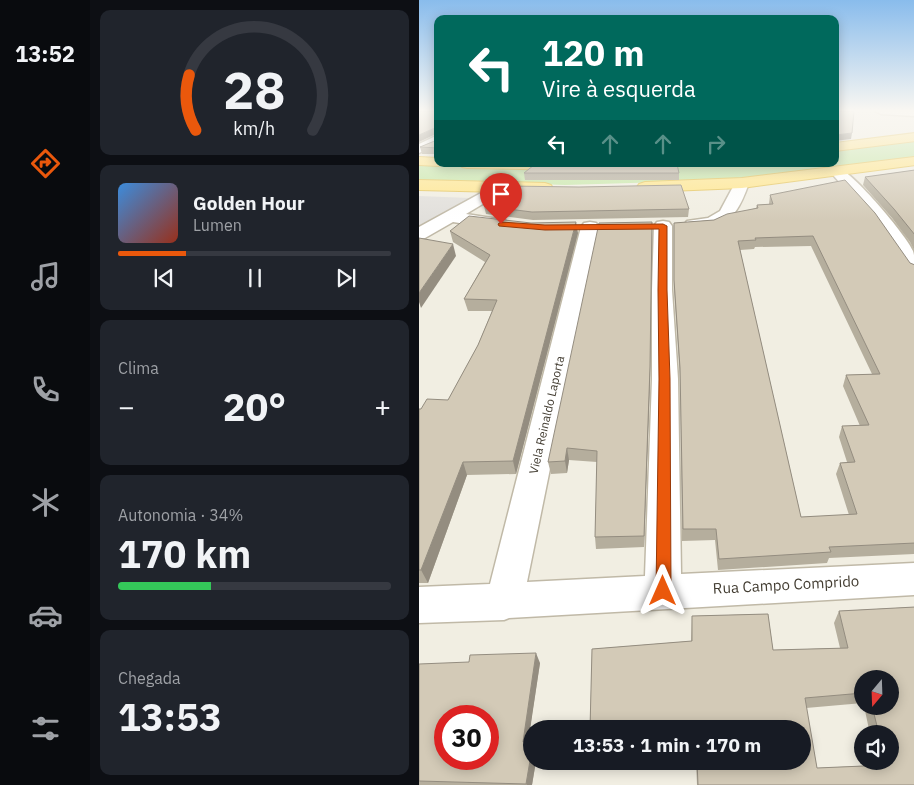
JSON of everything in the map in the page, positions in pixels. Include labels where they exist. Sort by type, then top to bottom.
[{"type":"main road","points":[[419,161],[434,162]]},
{"type":"main road","points":[[631,187],[742,183],[914,161]]},
{"type":"main road","points":[[419,185],[558,188]]},
{"type":"street","points":[[838,172],[866,200],[912,259]]},
{"type":"street","points":[[663,591],[665,379],[662,290],[654,226],[701,224],[722,219],[732,207],[742,183]]},
{"type":"street","points":[[419,234],[501,187]]},
{"type":"street","points":[[449,216],[515,226]]},
{"type":"street","name":"Viela Reinaldo Laporta","points":[[504,602],[590,227]]},
{"type":"street","name":"Rua Campo Comprido","points":[[419,605],[914,579]]},
{"type":"green space","points":[[914,148],[914,157],[839,166],[839,149]]},
{"type":"green space","points":[[419,165],[434,165],[434,167],[599,169],[638,167],[834,167],[730,180],[565,185],[419,180]]},
{"type":"shaded area","points":[[419,196],[470,198],[419,227]]},
{"type":"building","points":[[532,167],[678,167],[679,173],[524,173]]},
{"type":"building","points":[[915,170],[915,235],[865,177]]},
{"type":"building","points":[[845,180],[875,213],[910,263],[915,265],[915,543],[829,547],[831,552],[719,559],[716,529],[683,529],[680,368],[674,280],[674,223],[714,220],[727,214],[758,208],[757,205],[773,204],[770,195]],"holes":[[[813,236],[880,374],[846,375],[869,425],[842,426],[855,462],[840,463],[857,514],[801,517],[738,241],[756,240],[755,238]]]},
{"type":"building","points":[[681,185],[689,209],[532,212],[484,206],[508,186]]},
{"type":"building","points":[[469,216],[531,223],[576,222],[513,461],[463,462],[421,570],[419,570],[419,409],[421,409],[427,399],[448,400],[478,345],[497,300],[464,299],[490,255],[450,231]]},
{"type":"building","points":[[652,222],[650,367],[644,536],[595,537],[597,451],[567,448],[565,461],[548,462],[599,223]]},
{"type":"building","points":[[419,238],[453,244],[419,293]]},
{"type":"building","points":[[915,607],[915,785],[698,785],[697,770],[811,770],[811,733],[817,768],[854,766],[854,770],[899,770],[899,725],[877,725],[874,715],[899,715],[899,670],[854,670],[854,694],[805,698],[809,720],[590,720],[592,649],[692,641],[692,616],[768,614],[773,650],[848,648],[839,611]]},
{"type":"building","points":[[536,653],[526,720],[523,720],[523,770],[528,770],[526,784],[419,781],[419,664],[469,662],[470,655]]},
{"type":"route","points":[[501,224],[545,228],[663,226],[662,290],[665,379],[663,591]]}]
